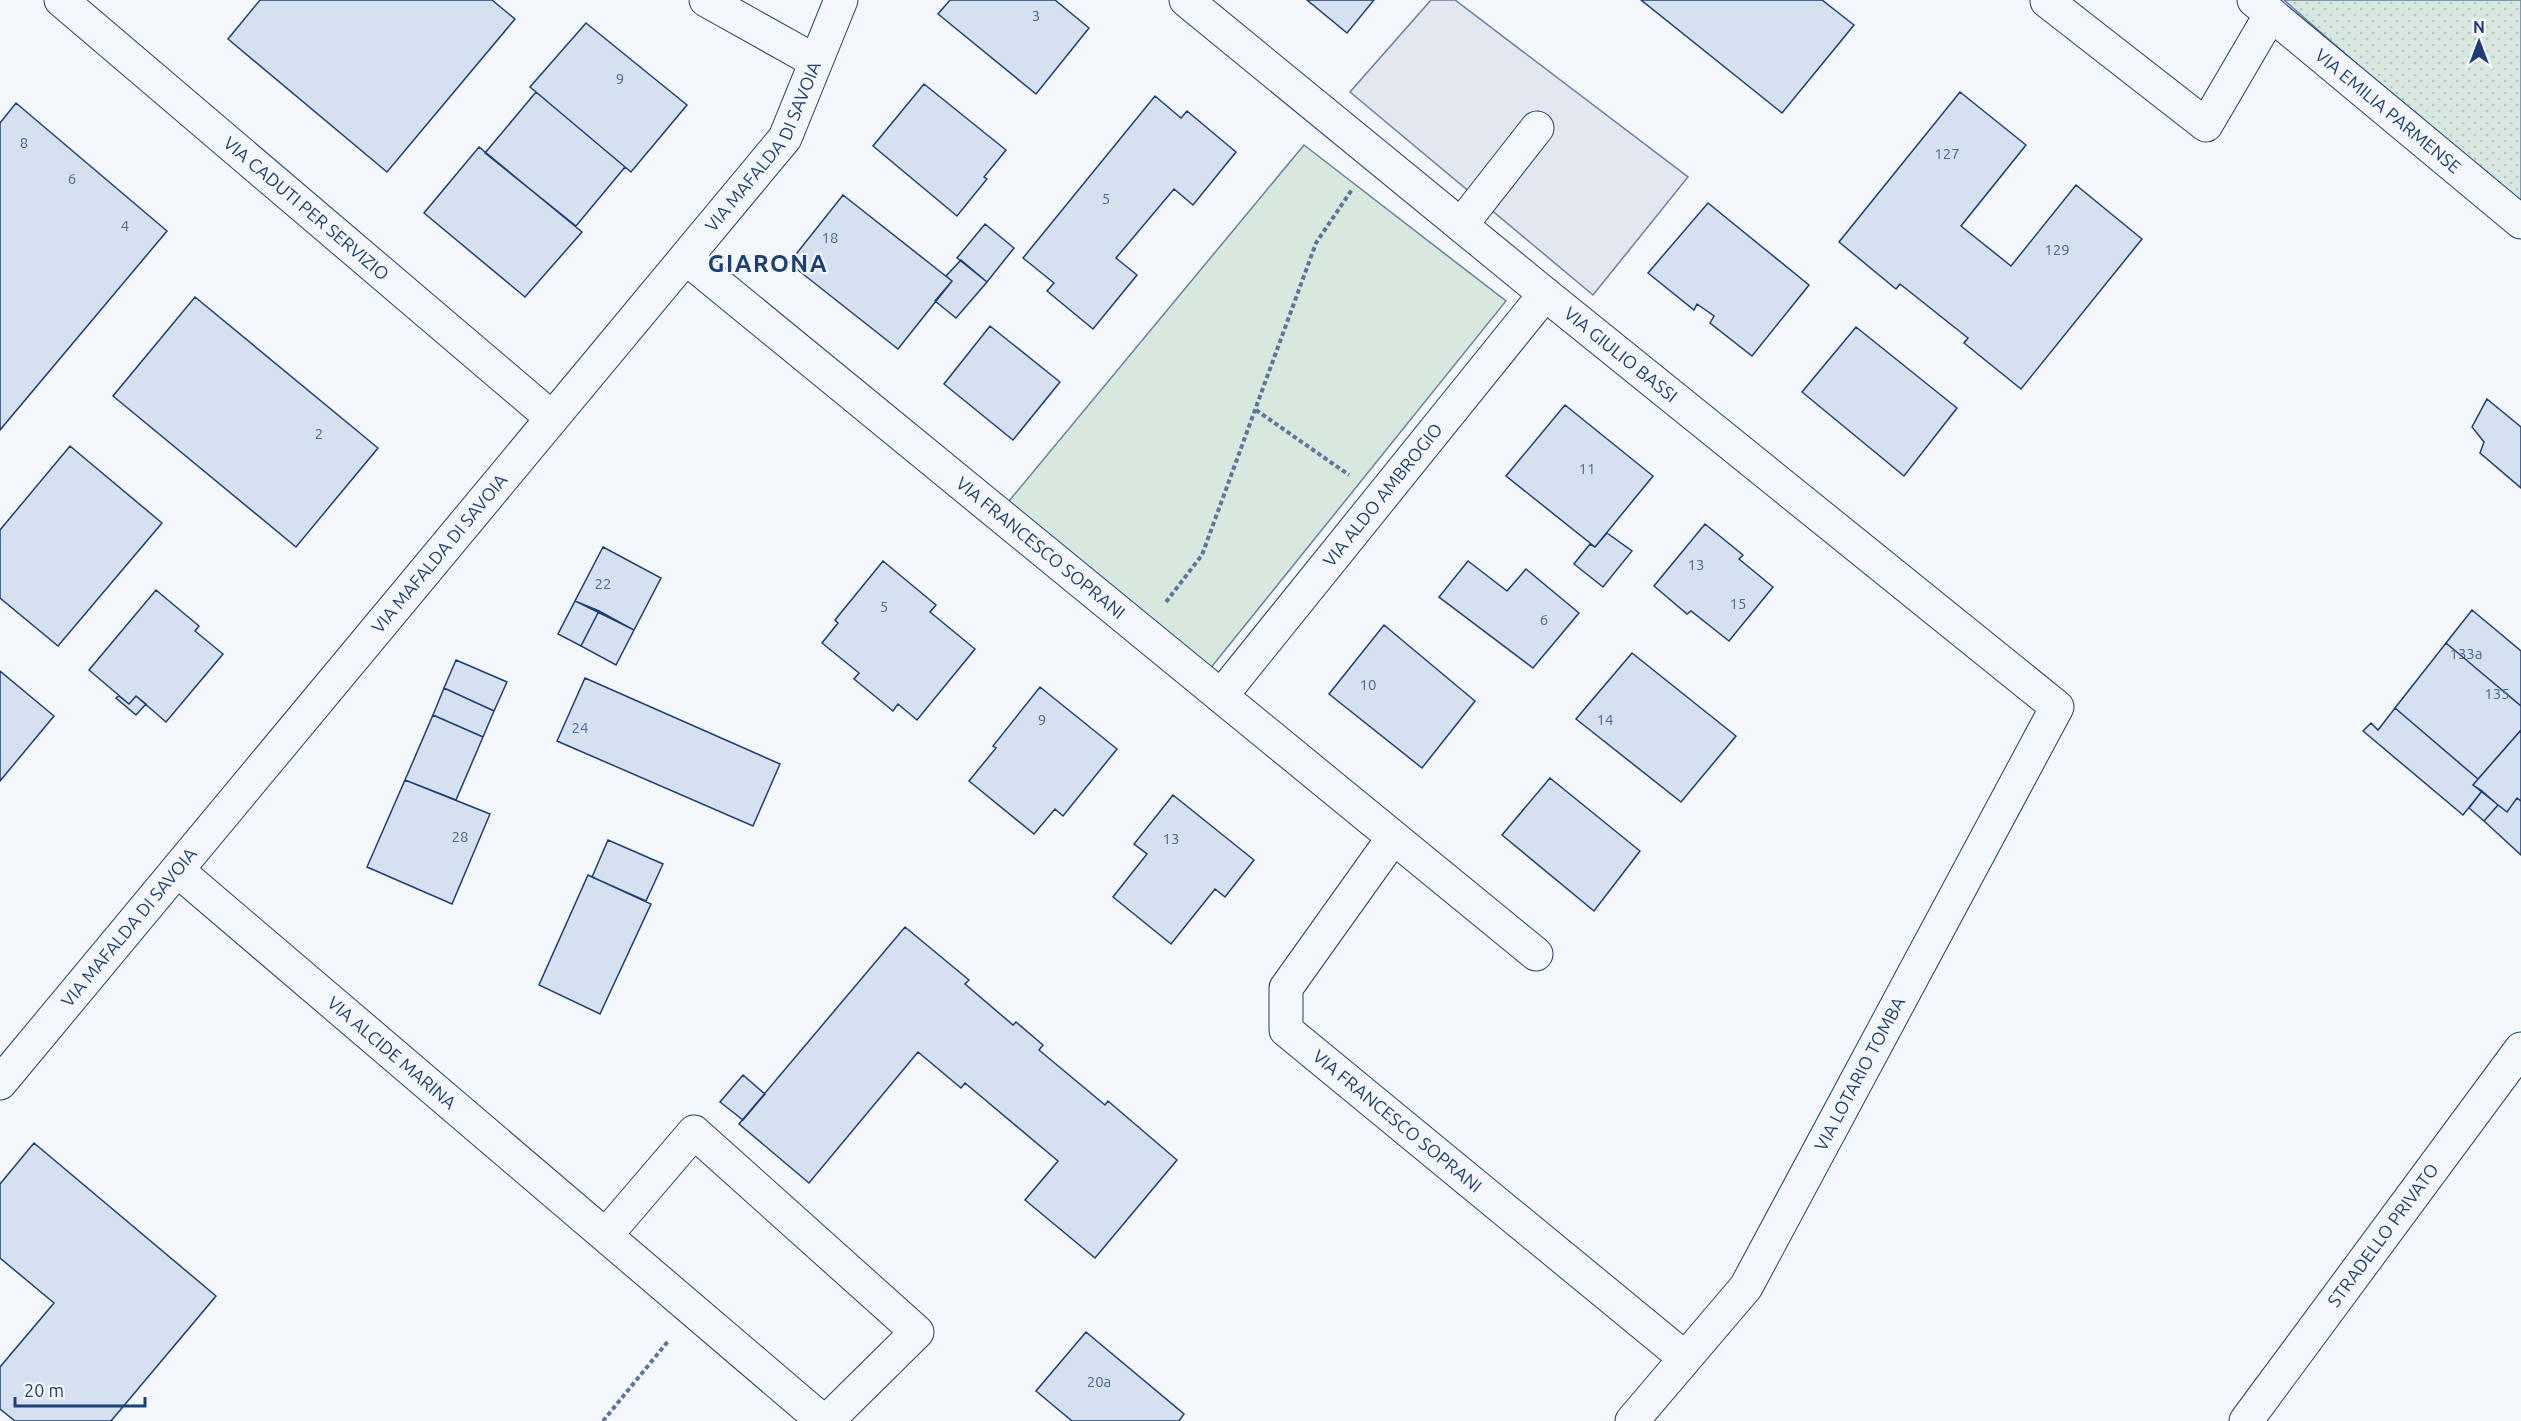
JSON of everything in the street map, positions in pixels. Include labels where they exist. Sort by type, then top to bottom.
[{"type":"street","name":"VIA CADUTI PER SERVIZIO","points":[[61,0],[552,418]]},
{"type":"street","points":[[706,0],[815,61]]},
{"type":"street","name":"VIA MAFALDA DI SAVOIA","points":[[4,1071],[177,870],[785,138],[841,0]]},
{"type":"street","name":"VIA GIULIO BASSI","points":[[1186,0],[1545,294],[2058,707]]},
{"type":"street","points":[[2047,1],[2206,125],[2263,7]]},
{"type":"street","name":"VIA EMILIA PARMENSE","points":[[2263,7],[2521,222]]},
{"type":"street","points":[[1461,225],[1537,128]]},
{"type":"street","name":"VIA FRANCESCO SOPRANI","points":[[686,258],[1536,954]]},
{"type":"street","name":"VIA ALDO AMBROGIO","points":[[1221,696],[1545,294]]},
{"type":"street","name":"VIA LOTARIO TOMBA","points":[[1632,1421],[1746,1287],[2058,707]]},
{"type":"street","name":"VIA FRANCESCO SOPRANI","points":[[1394,838],[1286,988],[1286,1030],[1685,1358]]},
{"type":"street","name":"VIA ALCIDE MARINA","points":[[177,870],[825,1421]]},
{"type":"street","name":"STRADELLO PRIVATO","points":[[2246,1421],[2521,1049]]},
{"type":"street","points":[[606,1235],[693,1132],[917,1332],[825,1421]]},
{"type":"path","points":[[1164,604],[1202,555],[1316,243],[1355,185]]},
{"type":"path","points":[[1256,410],[1353,478]]},
{"type":"path","points":[[603,1421],[693,1311]]},
{"type":"shaded area","points":[[1431,0],[1455,0],[1688,177],[1593,295],[1350,92]]},
{"type":"shaded area","points":[[2284,0],[2521,0],[2521,209]]},
{"type":"shaded area","points":[[1304,145],[1506,301],[1201,680],[1009,501]]},
{"type":"building","points":[[260,0],[492,0],[515,19],[387,172],[228,39]]},
{"type":"building","points":[[950,0],[1055,0],[1089,28],[1036,94],[938,14]]},
{"type":"building","points":[[1307,0],[1374,0],[1347,33]]},
{"type":"building","points":[[1641,0],[1822,0],[1854,25],[1782,113]]},
{"type":"building","points":[[586,23],[687,105],[631,172],[530,87]]},
{"type":"building","points":[[924,84],[1006,150],[984,177],[987,179],[957,216],[873,146]]},
{"type":"building","points":[[536,92],[625,167],[576,226],[485,153]]},
{"type":"building","points":[[1960,92],[2026,145],[1961,226],[2011,266],[2076,185],[2142,239],[2021,389],[1964,343],[1968,338],[1900,284],[1896,289],[1839,242]]},
{"type":"building","points":[[1155,96],[1181,118],[1187,111],[1236,152],[1193,205],[1174,189],[1116,258],[1137,275],[1093,329],[1047,291],[1054,283],[1023,258]]},
{"type":"building","points":[[16,103],[167,231],[0,430],[0,123]]},
{"type":"building","points":[[479,147],[582,232],[525,297],[424,213]]},
{"type":"building","points":[[843,195],[952,281],[898,349],[789,263]]},
{"type":"building","points":[[1708,203],[1809,285],[1752,356],[1710,323],[1714,316],[1697,304],[1694,310],[1648,273]]},
{"type":"building","points":[[985,224],[1014,248],[987,282],[957,258]]},
{"type":"building","points":[[961,260],[987,282],[956,318],[935,301],[952,281],[946,276]]},
{"type":"building","points":[[195,297],[378,448],[296,547],[113,396]]},
{"type":"building","points":[[990,326],[1060,382],[1013,440],[944,384]]},
{"type":"building","points":[[1856,327],[1957,408],[1904,476],[1802,392]]},
{"type":"building","points":[[2487,399],[2521,427],[2521,488],[2480,453],[2484,442],[2472,427]]},
{"type":"building","points":[[1565,405],[1653,476],[1595,547],[1506,476]]},
{"type":"building","points":[[70,446],[162,523],[58,646],[0,598],[0,530]]},
{"type":"building","points":[[1705,524],[1743,555],[1739,559],[1773,587],[1729,641],[1691,611],[1687,614],[1654,586]]},
{"type":"building","points":[[1607,533],[1632,551],[1603,587],[1574,564],[1590,544],[1595,547]]},
{"type":"building","points":[[603,547],[661,578],[634,630],[575,601]]},
{"type":"building","points":[[883,561],[936,605],[930,612],[975,649],[917,720],[898,704],[893,711],[854,679],[859,673],[822,643],[838,623],[835,620]]},
{"type":"building","points":[[1468,561],[1507,591],[1526,569],[1579,613],[1533,668],[1439,597]]},
{"type":"building","points":[[156,590],[199,626],[195,631],[223,654],[166,722],[136,696],[129,704],[89,670]]},
{"type":"building","points":[[575,601],[599,611],[581,646],[558,634]]},
{"type":"building","points":[[2472,610],[2521,651],[2521,706],[2446,643]]},
{"type":"building","points":[[599,611],[634,630],[616,665],[581,646]]},
{"type":"building","points":[[1384,625],[1475,701],[1422,768],[1329,694]]},
{"type":"building","points":[[2446,643],[2521,706],[2521,730],[2478,779],[2395,708]]},
{"type":"building","points":[[1632,653],[1736,736],[1681,802],[1576,719]]},
{"type":"building","points":[[456,660],[507,682],[494,711],[444,688]]},
{"type":"building","points":[[0,671],[54,716],[0,781]]},
{"type":"building","points":[[585,678],[780,764],[753,826],[557,741]]},
{"type":"building","points":[[1040,687],[1117,749],[1063,816],[1055,809],[1034,834],[969,781],[996,748],[993,746]]},
{"type":"building","points":[[444,688],[494,711],[483,737],[433,715]]},
{"type":"building","points":[[119,696],[129,704],[136,696],[146,704],[136,715],[116,698]]},
{"type":"building","points":[[2395,708],[2478,779],[2473,785],[2482,791],[2463,815],[2363,731],[2371,723],[2378,730]]},
{"type":"building","points":[[433,715],[483,737],[456,800],[405,780]]},
{"type":"building","points":[[2521,730],[2521,801],[2517,798],[2507,812],[2473,785]]},
{"type":"building","points":[[1550,778],[1640,851],[1594,911],[1502,835]]},
{"type":"building","points":[[405,780],[490,814],[452,904],[367,867]]},
{"type":"building","points":[[2482,791],[2498,805],[2484,821],[2469,808]]},
{"type":"building","points":[[1173,795],[1254,860],[1225,897],[1215,889],[1171,944],[1113,897],[1147,854],[1134,844]]},
{"type":"building","points":[[2517,798],[2521,801],[2521,855],[2484,821],[2498,805],[2507,812]]},
{"type":"building","points":[[608,840],[663,864],[646,901],[592,877]]},
{"type":"building","points":[[588,875],[651,904],[600,1014],[539,985]]},
{"type":"building","points":[[905,927],[969,980],[965,984],[1013,1025],[1016,1022],[1043,1045],[1039,1050],[1105,1105],[1108,1101],[1177,1160],[1095,1258],[1025,1200],[1058,1161],[965,1083],[961,1088],[918,1052],[809,1183],[739,1124]]},
{"type":"building","points":[[743,1075],[765,1094],[743,1120],[720,1102]]},
{"type":"building","points":[[34,1143],[216,1296],[111,1421],[15,1421],[0,1409],[0,1367],[54,1303],[0,1258],[0,1184]]},
{"type":"building","points":[[1086,1332],[1184,1414],[1179,1421],[1072,1421],[1036,1391]]},
{"type":"district","name":"GIARONA","points":[[768,264]]}]
